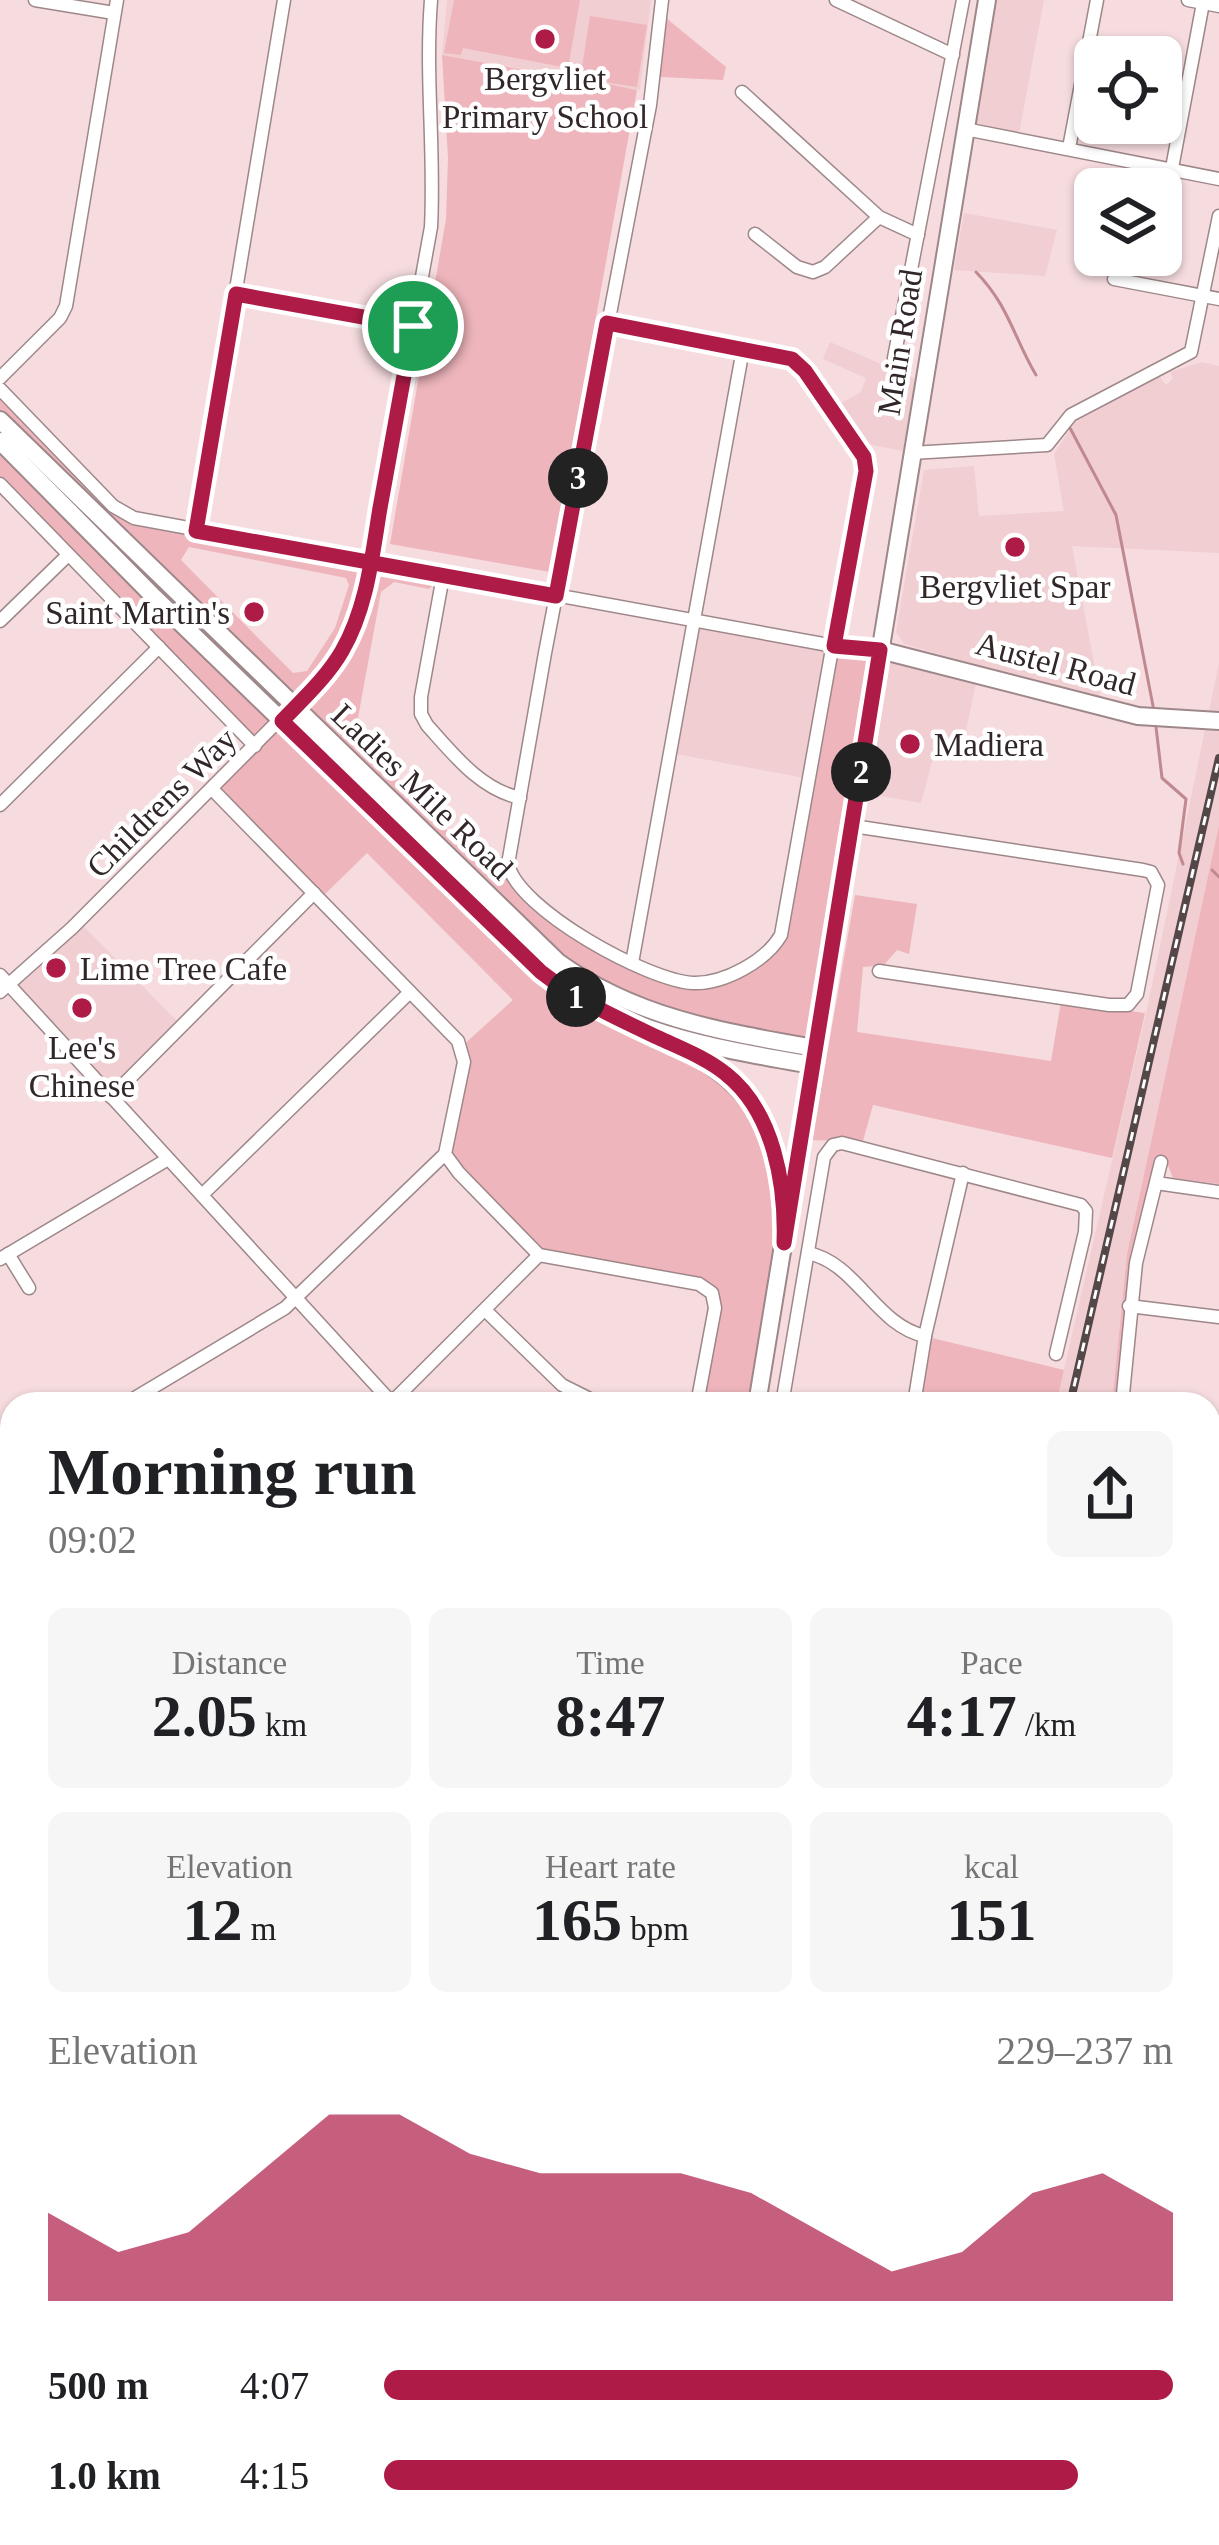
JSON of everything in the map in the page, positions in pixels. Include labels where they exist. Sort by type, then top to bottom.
[{"type":"main road","name":"Main Road","points":[[759,1392],[987,0]]},
{"type":"main road","name":"Ladies Mile Road","points":[[0,420],[526,959],[576,997],[624,1022],[684,1040],[813,1057]]},
{"type":"main road","name":"Ladies Mile Road","points":[[0,441],[23,469],[520,928],[576,974],[629,1004],[670,1019],[813,1057]]},
{"type":"main road","name":"Austel Road","points":[[880,650],[1156,719],[1219,721]]},
{"type":"main road","points":[[624,1022],[715,1066],[744,1093],[779,1168],[784,1243]]},
{"type":"street","points":[[0,378],[60,318],[66,306],[115,7],[35,0]]},
{"type":"street","points":[[196,531],[284,0]]},
{"type":"street","name":"Childrens Way","points":[[3,984],[212,790],[342,652],[361,608],[432,208],[431,0]]},
{"type":"street","points":[[607,323],[783,356],[799,364],[864,457],[866,471],[785,915],[775,944],[750,964],[707,982],[674,980],[595,944],[518,887],[508,864],[607,323],[650,105],[662,0]]},
{"type":"street","points":[[836,0],[953,55]]},
{"type":"street","points":[[893,358],[963,0]]},
{"type":"street","points":[[1069,148],[1097,0]]},
{"type":"street","points":[[964,129],[1172,168],[1195,1],[1219,6]]},
{"type":"street","points":[[742,92],[879,217],[918,235]]},
{"type":"street","points":[[1182,170],[1219,179]]},
{"type":"street","points":[[911,453],[1047,445],[1071,415],[1191,352],[1212,298],[1219,216]]},
{"type":"street","points":[[755,234],[797,267],[813,272],[879,217]]},
{"type":"street","points":[[1114,280],[1212,298]]},
{"type":"street","points":[[236,294],[413,326]]},
{"type":"street","points":[[632,963],[743,349]]},
{"type":"street","points":[[0,389],[122,513],[442,576],[834,646],[880,650]]},
{"type":"street","points":[[0,484],[255,746]]},
{"type":"street","points":[[0,621],[68,556]]},
{"type":"street","points":[[442,576],[421,697],[423,720],[482,781],[520,798]]},
{"type":"street","points":[[0,805],[160,647]]},
{"type":"street","points":[[145,1392],[296,1299],[445,1154],[463,1055],[456,1038],[212,790]]},
{"type":"street","points":[[853,826],[1143,870],[1156,878],[1157,896],[1134,1001],[1109,1005],[879,971]]},
{"type":"street","points":[[111,1096],[314,893]]},
{"type":"street","points":[[3,984],[382,1392]]},
{"type":"street","points":[[202,1195],[410,992]]},
{"type":"street","points":[[784,1392],[824,1157],[833,1145],[850,1144],[1070,1200],[1085,1211],[1085,1232],[1056,1354]]},
{"type":"street","points":[[445,1154],[539,1255],[699,1284],[712,1293],[715,1308],[699,1392]]},
{"type":"street","points":[[29,1288],[4,1257],[168,1160]]},
{"type":"street","points":[[1123,1392],[1130,1306],[1161,1162]]},
{"type":"street","points":[[916,1392],[963,1173]]},
{"type":"street","points":[[1156,1183],[1219,1192]]},
{"type":"street","points":[[808,1253],[839,1268],[900,1326],[925,1336]]},
{"type":"street","points":[[403,1392],[539,1255]]},
{"type":"street","points":[[1130,1306],[1219,1317]]},
{"type":"street","points":[[485,1310],[552,1377],[579,1392]]},
{"type":"street","points":[[760,1382],[785,1386]]},
{"type":"shaded area","name":"Bergvliet Primary School","points":[[447,0],[651,0],[640,90],[442,55]]},
{"type":"shaded area","points":[[454,0],[580,0],[568,68],[463,48],[461,55],[444,53]]},
{"type":"shaded area","points":[[988,0],[1044,0],[1018,139],[965,129]]},
{"type":"shaded area","points":[[590,16],[647,25],[637,87],[584,79],[637,90],[550,572],[390,544],[446,219],[442,55],[580,80]]},
{"type":"shaded area","points":[[666,18],[726,67],[723,80],[660,77]]},
{"type":"shaded area","points":[[964,213],[1057,230],[1045,276],[954,270]]},
{"type":"shaded area","points":[[830,342],[916,379],[904,451],[861,443],[836,406],[861,392],[866,378],[823,359]]},
{"type":"shaded area","points":[[1202,362],[1219,366],[1219,553],[1072,546],[1101,700],[904,644],[896,632],[924,470],[974,466],[979,516],[1064,511],[1054,454],[1074,423],[1160,377],[1166,385],[1173,378],[1170,372]]},
{"type":"shaded area","points":[[0,389],[123,513],[443,576],[429,589],[394,582],[381,592],[355,734],[494,879],[508,864],[510,873],[563,922],[674,980],[719,979],[775,944],[834,646],[880,650],[815,1048],[731,1034],[576,974],[0,420]],"holes":[[[189,547],[346,578],[349,585],[335,628],[307,671],[293,673],[181,560]]]},
{"type":"shaded area","points":[[0,441],[541,972],[691,1053],[744,1093],[784,1197],[758,1392],[699,1392],[712,1293],[539,1255],[445,1154],[461,1047],[513,1000],[367,853],[320,899],[213,790],[255,747],[0,484]]},
{"type":"shaded area","points":[[695,621],[834,646],[810,779],[671,753]]},
{"type":"shaded area","points":[[880,650],[976,683],[964,740],[939,735],[921,803],[858,792]]},
{"type":"shaded area","points":[[1219,663],[1219,825],[1127,1254],[1113,1392],[1059,1392],[1147,1009]]},
{"type":"shaded area","points":[[1219,825],[1219,1184],[1173,1178],[1167,1163],[1155,1161],[1128,1283],[1119,1392],[1113,1392],[1127,1254]]},
{"type":"shaded area","points":[[855,895],[917,904],[909,954],[897,950],[884,965],[863,967],[857,1032],[1051,1061],[1061,1002],[1145,1013],[1112,1158],[873,1105],[863,1141],[812,1140]]},
{"type":"shaded area","points":[[80,923],[180,1024],[112,1091],[15,985]]},
{"type":"shaded area","points":[[932,1338],[1064,1370],[1059,1392],[922,1392]]},
{"type":"waterway","points":[[976,272],[1003,309],[1036,375]]},
{"type":"waterway","points":[[1070,428],[1116,515],[1154,711]]},
{"type":"waterway","points":[[1156,727],[1162,778],[1186,799],[1179,853],[1183,864]]},
{"type":"waterway","points":[[1212,870],[1219,877]]},
{"type":"railway","points":[[1073,1392],[1219,758]]},
{"type":"place","name":"Bergvliet Primary School","points":[[545,39]]},
{"type":"place","name":"Bergvliet Spar","points":[[1015,547]]},
{"type":"place","name":"Saint Martin's","points":[[254,612]]},
{"type":"place","name":"Madiera","points":[[910,744]]},
{"type":"place","name":"Lime Tree Cafe","points":[[56,968]]},
{"type":"place","name":"Lee's Chinese","points":[[82,1008]]},
{"type":"route","points":[[413,326],[236,294],[196,531],[370,562],[442,576],[556,596],[607,323],[792,359],[864,457],[866,471],[834,646],[880,650],[784,1243],[779,1168],[756,1112],[736,1083],[691,1053],[576,997],[541,972],[282,721],[342,652],[361,608],[366,586],[370,562],[413,326]]}]
